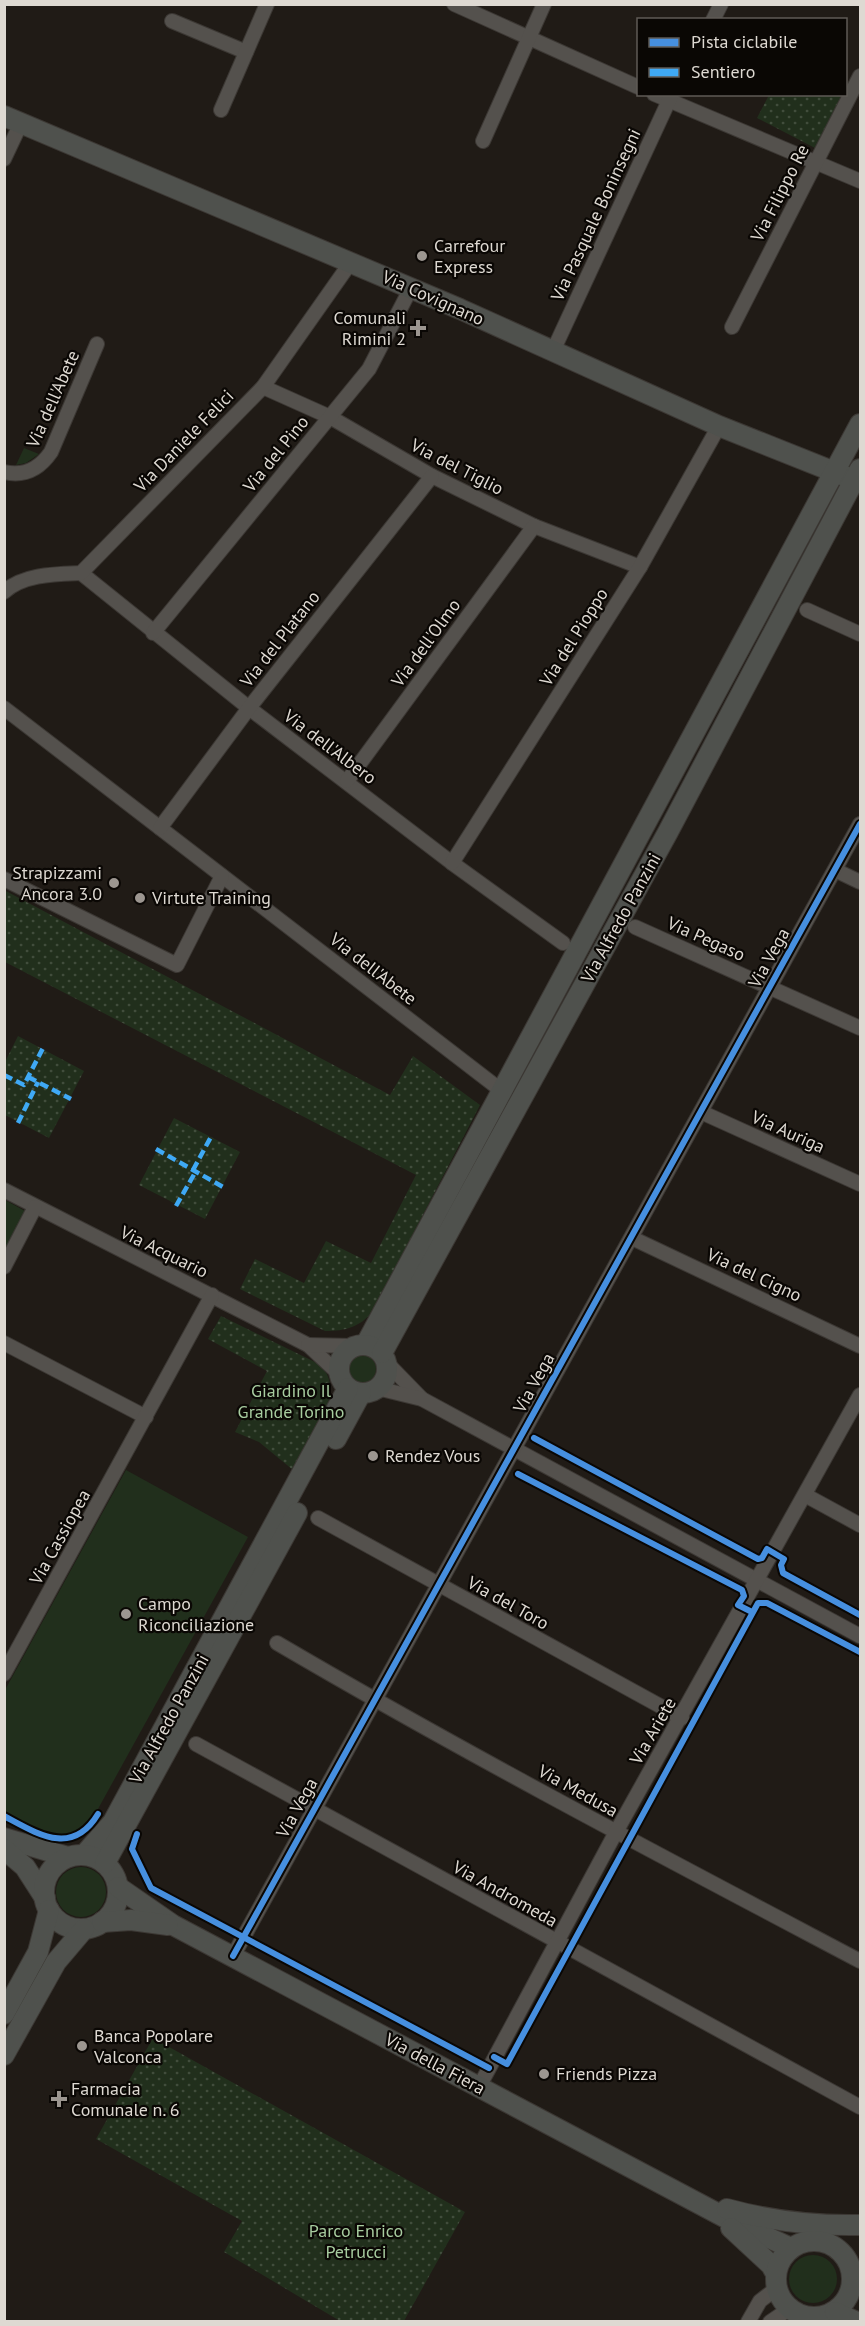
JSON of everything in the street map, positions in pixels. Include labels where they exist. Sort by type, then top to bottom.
[{"type":"main road","name":"Via Covignano","points":[[13,120],[411,288],[719,426],[835,472],[859,478]]},
{"type":"main road","name":"Via Alfredo Panzini","points":[[356,1386],[384,1381],[372,1352],[502,1091],[861,424]]},
{"type":"main road","name":"Via Alfredo Panzini","points":[[372,1352],[668,832],[859,478]]},
{"type":"main road","name":"Via Alfredo Panzini","points":[[356,1386],[342,1356],[372,1352]]},
{"type":"main road","name":"Via Alfredo Panzini","points":[[76,1856],[113,1822],[356,1386]]},
{"type":"main road","name":"Via Alfredo Panzini","points":[[105,1863],[356,1386]]},
{"type":"main road","points":[[4,1838],[105,1863],[114,1874],[118,1887],[117,1903],[56,1962],[4,2055]]},
{"type":"main road","points":[[4,1849],[25,1867],[47,1904],[66,1926],[93,1925]]},
{"type":"main road","points":[[4,2014],[38,1952],[47,1904],[49,1874],[60,1861],[76,1856]]},
{"type":"main road","name":"Via della Fiera","points":[[118,1887],[173,1925],[698,2202],[791,2248]]},
{"type":"main road","name":"Via della Fiera","points":[[93,1925],[131,1920],[173,1925]]},
{"type":"main road","name":"Via della Fiera","points":[[698,2202],[768,2220],[826,2226],[861,2225]]},
{"type":"main road","name":"Via della Fiera","points":[[698,2202],[771,2265],[776,2281]]},
{"type":"main road","points":[[832,2245],[861,2236]]},
{"type":"main road","points":[[811,2241],[832,2245],[842,2252],[857,2279],[850,2295],[835,2312],[812,2318],[789,2309],[776,2281],[778,2264],[791,2248],[811,2241]]},
{"type":"main road","points":[[835,2312],[857,2322]]},
{"type":"street","points":[[221,110],[267,4]]},
{"type":"street","points":[[454,4],[637,86]]},
{"type":"street","points":[[483,141],[544,4]]},
{"type":"street","points":[[713,18],[720,4]]},
{"type":"street","points":[[172,21],[246,52]]},
{"type":"street","name":"Via Filippo Re","points":[[732,327],[861,76]]},
{"type":"street","points":[[671,98],[861,181]]},
{"type":"street","name":"Via Pasquale Boninsegni","points":[[553,351],[671,98]]},
{"type":"street","points":[[4,159],[13,120]]},
{"type":"street","name":"Via Daniele Felici","points":[[81,573],[262,387],[351,262]]},
{"type":"street","name":"Via del Pino","points":[[153,633],[369,369],[411,288]]},
{"type":"street","name":"Via dell'Abete","points":[[4,472],[14,474],[30,471],[47,458],[97,344]]},
{"type":"street","name":"Via del Tiglio","points":[[262,387],[330,417],[432,476],[534,526],[640,567]]},
{"type":"street","name":"Via del Pioppo","points":[[452,863],[640,567],[719,426]]},
{"type":"street","name":"Via del Platano","points":[[160,828],[249,708],[432,476]]},
{"type":"street","name":"Via dell'Olmo","points":[[347,781],[534,526]]},
{"type":"street","points":[[4,592],[10,586],[46,574],[81,573]]},
{"type":"street","name":"Via dell'Albero","points":[[81,573],[249,708],[452,863],[563,942]]},
{"type":"street","points":[[807,610],[861,634]]},
{"type":"street","name":"Via dell'Abete","points":[[4,708],[502,1091]]},
{"type":"street","name":"Via Vega","points":[[233,1956],[861,824]]},
{"type":"street","points":[[835,870],[861,882]]},
{"type":"street","points":[[4,879],[177,965],[222,876]]},
{"type":"street","name":"Via Pegaso","points":[[635,927],[861,1028]]},
{"type":"street","name":"Via Auriga","points":[[701,1112],[861,1184]]},
{"type":"street","name":"Via Acquario","points":[[4,1190],[308,1345],[356,1386]]},
{"type":"street","points":[[4,1267],[35,1207]]},
{"type":"street","name":"Via del Cigno","points":[[632,1238],[861,1346]]},
{"type":"street","name":"Via Cassiopea","points":[[5,1672],[212,1295]]},
{"type":"street","points":[[4,1343],[146,1417]]},
{"type":"street","name":"Via Acquario","points":[[308,1345],[372,1352]]},
{"type":"street","points":[[372,1352],[422,1399],[861,1635]]},
{"type":"street","points":[[356,1386],[422,1399]]},
{"type":"street","name":"Via Ariete","points":[[478,2087],[616,1832],[682,1718],[861,1395]]},
{"type":"street","points":[[805,1495],[861,1525]]},
{"type":"street","name":"Via del Toro","points":[[318,1518],[682,1718]]},
{"type":"street","name":"Via Medusa","points":[[277,1643],[375,1700],[616,1832],[861,1960]]},
{"type":"street","name":"Via Andromeda","points":[[196,1744],[861,2108]]},
{"type":"street","points":[[748,2322],[760,2301],[776,2281]]},
{"type":"street","points":[[770,2322],[789,2309]]},
{"type":"green space","points":[[768,96],[842,96],[815,148],[757,118]]},
{"type":"green space","points":[[24,448],[39,454],[26,463],[16,465]]},
{"type":"green space","points":[[4,890],[390,1095],[413,1056],[480,1105],[373,1311],[363,1321],[346,1329],[325,1331],[240,1289],[255,1259],[304,1283],[326,1241],[371,1263],[416,1175],[5,962]]},
{"type":"green space","points":[[18,1036],[84,1071],[49,1138],[5,1115],[5,1062]]},
{"type":"green space","points":[[174,1118],[240,1152],[205,1219],[139,1185]]},
{"type":"green space","points":[[5,1200],[25,1211],[5,1250]]},
{"type":"green space","name":"Giardino Il Grande Torino","points":[[221,1316],[317,1363],[327,1374],[330,1386],[329,1400],[324,1415],[293,1470],[259,1442],[235,1432],[267,1371],[208,1339]]},
{"type":"green space","points":[[362,1355],[372,1359],[376,1369],[372,1379],[362,1383],[352,1379],[348,1369],[352,1359]]},
{"type":"green space","name":"Campo Riconciliazione","points":[[126,1470],[248,1537],[93,1818],[83,1829],[72,1834],[61,1836],[50,1834],[5,1811],[5,1690]]},
{"type":"green space","points":[[81,1867],[90,1869],[101,1878],[106,1892],[104,1901],[95,1912],[81,1917],[72,1915],[61,1906],[56,1892],[58,1883],[67,1872]]},
{"type":"green space","name":"Parco Enrico Petrucci","points":[[153,2038],[465,2212],[404,2321],[340,2321],[224,2252],[242,2221],[96,2139]]},
{"type":"green space","points":[[813,2255],[830,2262],[837,2279],[830,2296],[813,2303],[796,2296],[789,2279],[796,2262]]},
{"type":"marked path","points":[[4,1075],[24,1085],[43,1048]]},
{"type":"marked path","points":[[28,1077],[71,1099]]},
{"type":"marked path","points":[[18,1123],[38,1082]]},
{"type":"marked path","points":[[193,1170],[212,1135]]},
{"type":"marked path","points":[[156,1149],[223,1187]]},
{"type":"marked path","points":[[176,1206],[196,1171]]},
{"type":"cycle path","points":[[233,1956],[860,824]]},
{"type":"cycle path","points":[[534,1438],[758,1559],[762,1558],[767,1549],[784,1559],[781,1565],[783,1573],[860,1615]]},
{"type":"cycle path","points":[[518,1474],[742,1590],[744,1596],[738,1605],[752,1612]]},
{"type":"cycle path","points":[[494,2057],[507,2064],[758,1603],[767,1603],[860,1652]]},
{"type":"cycle path","points":[[4,1816],[42,1835],[66,1838],[77,1835],[88,1827],[98,1814]]},
{"type":"cycle path","points":[[137,1834],[132,1849],[151,1888],[489,2068]]},
{"type":"place","name":"Carrefour Express","points":[[422,256]]},
{"type":"place","name":"Comunali Rimini 2","points":[[418,328]]},
{"type":"place","name":"Strapizzami Ancora 3.0","points":[[114,883]]},
{"type":"place","name":"Virtute Training","points":[[140,898]]},
{"type":"place","name":"Rendez Vous","points":[[373,1456]]},
{"type":"place","name":"Campo Riconciliazione","points":[[126,1614]]},
{"type":"place","name":"Banca Popolare Valconca","points":[[82,2046]]},
{"type":"place","name":"Friends Pizza","points":[[544,2074]]},
{"type":"place","name":"Farmacia Comunale n. 6","points":[[59,2099]]}]
